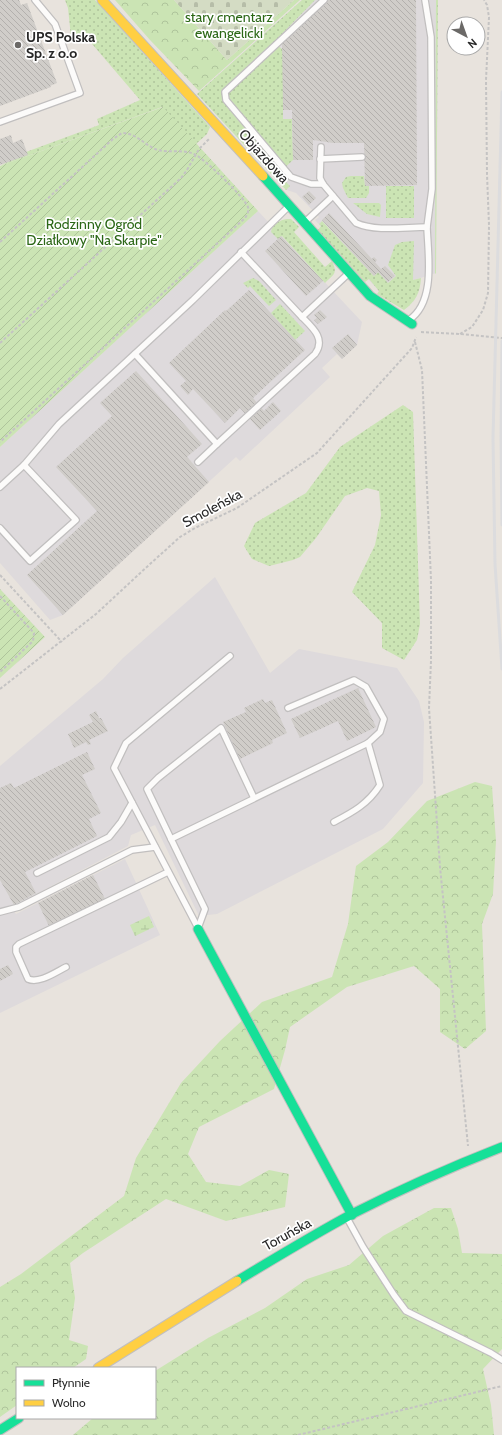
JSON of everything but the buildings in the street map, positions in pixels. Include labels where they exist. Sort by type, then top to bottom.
[{"type":"street","name":"Objazdowa","points":[[102,0],[370,296],[412,325]]},
{"type":"street","points":[[198,929],[349,1216]]},
{"type":"street","name":"Toruńska","points":[[100,1367],[266,1262],[349,1216],[407,1188],[502,1147]]},
{"type":"street","points":[[0,1430],[17,1419]]},
{"type":"lane","points":[[0,122],[80,93],[55,24],[35,0]]},
{"type":"lane","points":[[323,184],[311,184],[291,177],[226,100],[225,92],[324,0]]},
{"type":"lane","points":[[412,325],[427,292],[427,226],[432,189],[431,37],[425,0]]},
{"type":"lane","points":[[321,147],[320,178],[323,184],[356,223],[376,228],[427,226]]},
{"type":"lane","points":[[320,159],[362,157]]},
{"type":"lane","points":[[304,222],[333,196]]},
{"type":"lane","points":[[0,487],[24,465],[59,424],[135,354],[289,205]]},
{"type":"lane","points":[[198,462],[315,354],[318,349],[319,340],[316,331],[241,252]]},
{"type":"lane","points":[[302,317],[350,273]]},
{"type":"lane","points":[[135,354],[217,444]]},
{"type":"lane","points":[[0,528],[30,561],[76,520],[24,465]]},
{"type":"lane","points":[[198,929],[114,768],[126,743],[230,656]]},
{"type":"lane","points":[[171,839],[368,743],[380,732],[384,719],[366,687],[354,680],[288,708]]},
{"type":"lane","points":[[198,929],[205,909],[147,789],[158,778],[221,728],[254,798]]},
{"type":"lane","points":[[334,822],[354,811],[373,796],[380,785],[368,743]]},
{"type":"lane","points":[[37,873],[109,837],[121,822],[132,803]]},
{"type":"lane","points":[[0,912],[19,908],[132,850],[155,847]]},
{"type":"lane","points":[[66,967],[40,979],[28,979],[16,952],[16,947],[19,944],[168,872]]},
{"type":"lane","points":[[349,1216],[367,1253],[406,1311],[502,1360]]},
{"type":"path","points":[[460,334],[472,327],[483,310],[488,293],[489,225],[486,80],[488,17],[487,5],[484,0]]},
{"type":"path","points":[[0,343],[181,178],[187,170],[194,154],[220,129]]},
{"type":"path","points":[[0,242],[119,134],[122,133],[132,134],[160,150],[194,154],[210,165],[245,202],[248,210],[247,215],[0,442]]},
{"type":"path","points":[[470,1160],[466,1137],[440,867],[434,782],[429,708],[431,661],[431,573],[422,370],[412,325],[460,334],[502,338]]},
{"type":"path","name":"Smoleńska","points":[[0,689],[96,614],[180,537],[195,528],[237,508],[317,453],[412,348],[415,342]]},
{"type":"path","points":[[0,575],[62,642]]},
{"type":"path","points":[[0,596],[34,633],[35,636],[33,641],[0,672]]},
{"type":"path","points":[[298,1435],[502,1386]]},
{"type":"shaded area","points":[[302,0],[438,0],[436,273],[379,291],[315,220],[319,217],[296,193],[287,190],[199,92]]},
{"type":"shaded area","points":[[258,211],[362,322],[357,345],[342,359],[337,354],[322,368],[330,377],[240,461],[236,457],[63,615],[50,620],[0,563],[0,447]]},
{"type":"shaded area","points":[[215,577],[270,673],[299,649],[397,668],[419,701],[424,722],[423,783],[383,829],[217,914],[199,916],[155,825],[131,835],[128,846],[11,907],[16,914],[125,859],[160,935],[0,1013],[0,766],[103,679],[123,658]]},
{"type":"green space","points":[[65,0],[95,0],[210,127],[207,134],[196,144],[162,107],[0,166],[26,152],[99,125],[97,119],[140,100],[87,38],[77,40],[71,37],[68,8]]},
{"type":"green space","points":[[115,0],[174,0],[227,60],[294,0],[300,0],[199,91],[150,40]]},
{"type":"green space","name":"stary cmentarz ewangelicki","points":[[174,0],[294,0],[227,60]]},
{"type":"green space","points":[[302,0],[315,0],[274,42],[283,50],[283,119],[292,119],[293,160],[278,174],[290,186],[286,190],[197,94]]},
{"type":"green space","points":[[436,0],[438,0],[435,274]]},
{"type":"green space","name":"Rodzinny Ogród Działkowy \"Na Skarpie\"","points":[[163,107],[258,211],[0,447],[0,166]]},
{"type":"green space","points":[[364,176],[365,186],[369,186],[369,193],[366,198],[348,198],[342,183],[346,177]]},
{"type":"green space","points":[[386,186],[414,186],[414,218],[386,218]]},
{"type":"green space","points":[[353,203],[379,203],[381,205],[380,217],[367,214]]},
{"type":"green space","points":[[291,219],[299,227],[294,232],[325,267],[332,261],[335,271],[333,276],[325,283],[282,236],[278,239],[271,232],[277,223]]},
{"type":"green space","points":[[322,221],[374,276],[378,272],[388,283],[396,276],[388,265],[395,245],[402,242],[414,241],[413,280],[421,278],[420,288],[412,303],[404,310],[377,294],[379,291],[369,279],[365,282],[318,230],[321,226],[319,224]]},
{"type":"green space","points":[[253,278],[259,281],[276,300],[269,306],[250,286],[248,288],[243,283]]},
{"type":"green space","points":[[280,304],[305,331],[295,340],[271,313]]},
{"type":"green space","points":[[403,405],[413,412],[420,624],[417,640],[404,660],[382,648],[382,623],[352,592],[375,545],[381,515],[379,491],[367,488],[345,496],[316,538],[300,557],[293,560],[269,566],[252,559],[244,546],[255,523],[306,493],[340,447]]},
{"type":"green space","points":[[0,589],[45,637],[0,678]]},
{"type":"green space","points":[[475,782],[492,786],[496,841],[493,894],[482,924],[486,1031],[465,1049],[440,1032],[440,989],[414,966],[347,987],[290,1027],[274,1089],[199,1127],[188,1154],[206,1182],[240,1186],[269,1170],[289,1174],[285,1207],[226,1221],[166,1199],[83,1253],[70,1263],[75,1298],[69,1340],[88,1346],[86,1359],[74,1367],[16,1367],[16,1406],[0,1417],[0,1287],[21,1274],[124,1196],[136,1158],[181,1083],[220,1041],[262,1002],[332,977],[348,924],[356,866],[388,842],[427,801]]},
{"type":"green space","points":[[149,916],[154,927],[135,936],[130,925]]},
{"type":"green space","points":[[434,1208],[451,1208],[458,1229],[462,1253],[502,1254],[502,1349],[483,1369],[491,1405],[494,1435],[73,1435],[92,1419],[156,1419],[156,1370],[208,1338],[265,1308],[307,1279],[349,1265],[383,1236]]},
{"type":"railway","points":[[502,92],[493,438],[495,564],[502,669]]},
{"type":"railway","points":[[502,341],[502,525]]},
{"type":"traffic: fast","points":[[263,176],[370,296],[412,324]]},
{"type":"traffic: fast","points":[[198,929],[352,1215]]},
{"type":"traffic: fast","points":[[237,1281],[308,1238],[352,1214],[464,1162],[502,1147]]},
{"type":"traffic: fast","points":[[0,1430],[17,1419]]},
{"type":"traffic: slow","points":[[102,0],[263,176]]},
{"type":"traffic: slow","points":[[100,1367],[237,1281]]},
{"type":"place","name":"UPS Polska Sp. z o.o","points":[[18,45]]}]
